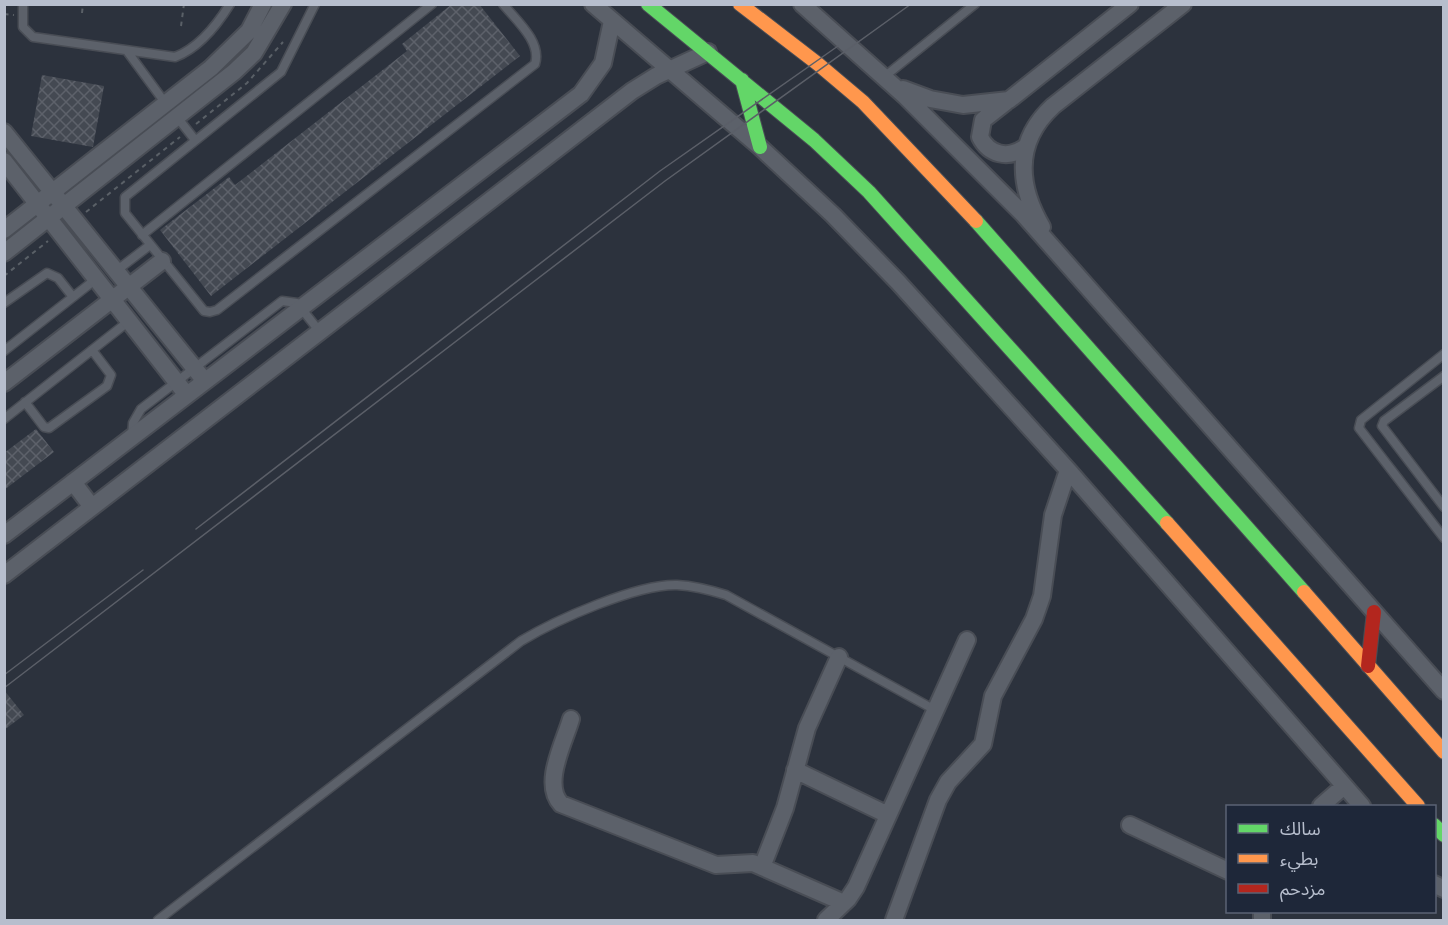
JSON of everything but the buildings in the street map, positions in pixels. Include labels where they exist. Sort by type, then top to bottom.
[{"type":"main road","points":[[648,4],[814,140],[868,192],[1048,388],[1416,805]]},
{"type":"main road","points":[[740,4],[809,56],[862,101],[987,232],[1443,752]]},
{"type":"main road","points":[[742,80],[760,147]]},
{"type":"main road","points":[[1368,666],[1374,612]]},
{"type":"street","points":[[4,253],[64,207],[172,111],[249,31],[263,4]]},
{"type":"street","points":[[4,230],[53,192],[254,53],[283,4]]},
{"type":"street","points":[[592,4],[760,147],[833,215],[898,282],[1068,470],[1360,805]]},
{"type":"street","points":[[1024,148],[1013,154],[1001,154],[990,150],[980,137],[983,120],[1130,4]]},
{"type":"street","points":[[1055,248],[1039,222],[1026,179],[1024,148],[1035,127],[1053,106],[1184,4]]},
{"type":"street","points":[[811,8],[991,180],[1055,248],[1443,691]]},
{"type":"street","points":[[4,535],[132,436],[181,388],[199,374],[300,307],[581,94],[603,63],[612,21]]},
{"type":"street","points":[[4,575],[627,95],[669,69],[708,52]]},
{"type":"street","points":[[884,76],[914,94],[946,103],[978,105],[1009,100]]},
{"type":"street","points":[[4,132],[199,374]]},
{"type":"street","points":[[4,161],[181,388]]},
{"type":"street","points":[[4,383],[162,261]]},
{"type":"street","points":[[894,921],[938,800],[948,782],[983,744],[993,696],[1038,608],[1053,515],[1068,470]]},
{"type":"street","points":[[73,482],[92,507]]},
{"type":"street","points":[[826,921],[856,887],[967,640]]},
{"type":"street","points":[[762,867],[785,808],[807,728],[839,657]]},
{"type":"street","points":[[571,719],[553,780],[554,793],[561,804],[711,863],[725,866],[746,862],[762,867],[844,903]]},
{"type":"street","points":[[795,770],[888,815]]},
{"type":"street","points":[[1323,805],[1344,786]]},
{"type":"street","points":[[1130,825],[1226,871]]},
{"type":"lane","points":[[23,4],[23,27],[33,38],[169,57],[181,55],[211,30],[230,4]]},
{"type":"lane","points":[[315,4],[281,72],[125,197],[125,213],[197,305],[210,312],[217,310],[535,64],[537,55],[534,45],[503,4]]},
{"type":"lane","points":[[142,235],[432,4]]},
{"type":"lane","points":[[884,76],[975,4]]},
{"type":"lane","points":[[127,51],[195,140]]},
{"type":"lane","points":[[116,271],[150,244]]},
{"type":"lane","points":[[4,303],[47,273],[58,278],[73,297]]},
{"type":"lane","points":[[4,351],[96,279]]},
{"type":"lane","points":[[300,307],[320,332]]},
{"type":"lane","points":[[4,419],[129,321]]},
{"type":"lane","points":[[25,402],[44,427],[49,429],[107,386],[111,375],[92,350]]},
{"type":"lane","points":[[1443,354],[1361,420],[1359,428],[1443,538]]},
{"type":"lane","points":[[1443,375],[1384,421],[1382,426],[1443,507]]},
{"type":"lane","points":[[158,921],[521,641],[546,627],[649,588],[675,585],[701,588],[726,595],[936,710]]},
{"type":"path","points":[[82,13],[83,4]]},
{"type":"path","points":[[182,27],[184,4]]},
{"type":"tram line","points":[[4,688],[665,181],[911,4]]},
{"type":"tram line","points":[[196,529],[660,171],[838,46]]},
{"type":"tram line","points":[[4,675],[143,570]]},
{"type":"traffic: fast","points":[[648,4],[814,140],[869,192],[1167,523]]},
{"type":"traffic: fast","points":[[742,80],[760,147]]},
{"type":"traffic: fast","points":[[976,221],[1304,592]]},
{"type":"traffic: fast","points":[[1436,827],[1444,835]]},
{"type":"traffic: slow","points":[[740,4],[863,102],[976,221]]},
{"type":"traffic: slow","points":[[1167,523],[1417,805]]},
{"type":"traffic: slow","points":[[1304,592],[1444,752]]},
{"type":"traffic: jam","points":[[1368,666],[1374,612]]}]
